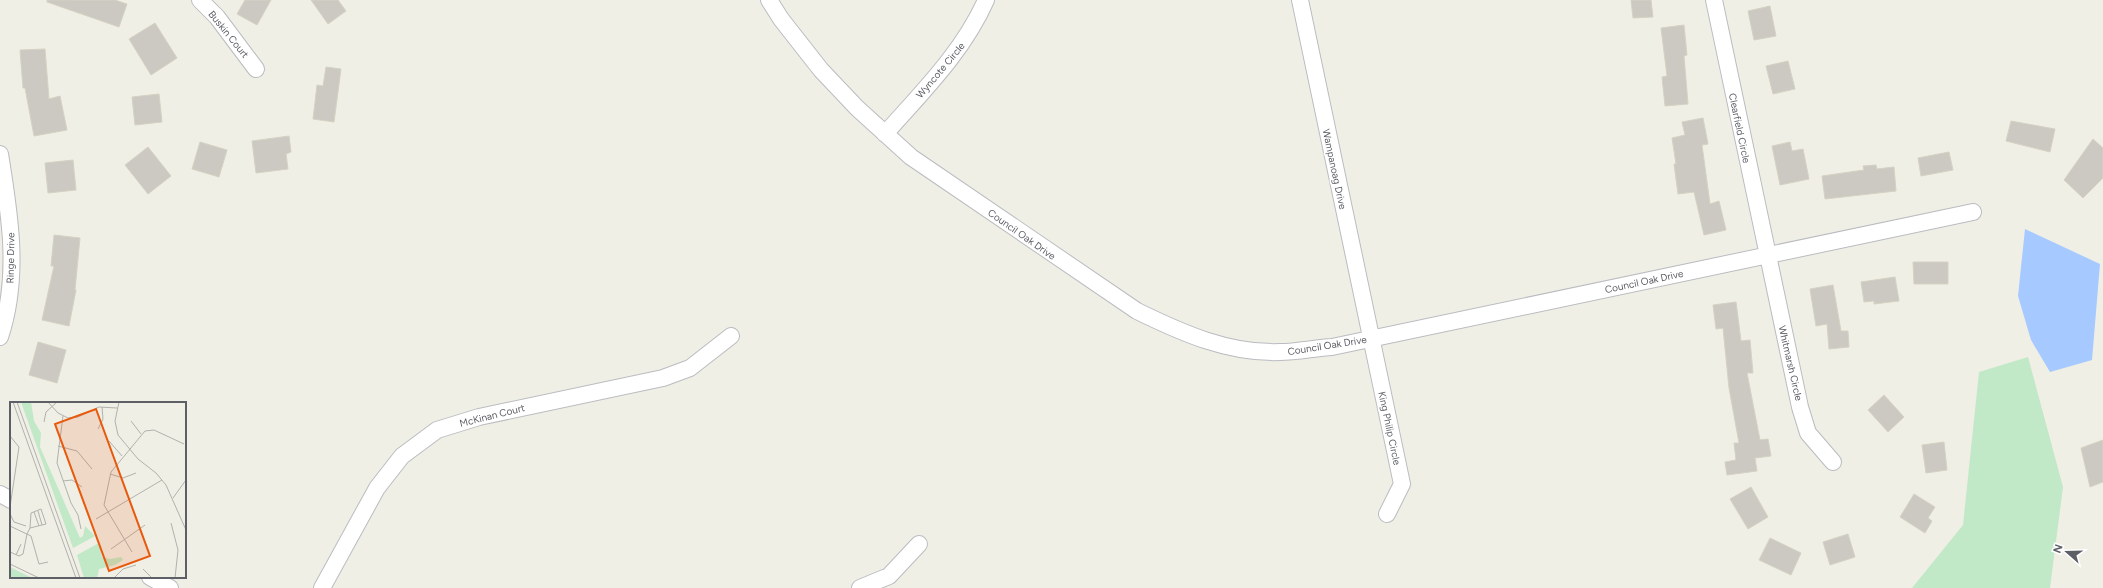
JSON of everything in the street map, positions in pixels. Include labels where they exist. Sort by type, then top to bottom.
[{"type":"street","name":"Buskin Court","points":[[200,0],[217,17],[256,69]]},
{"type":"street","name":"Council Oak Drive","points":[[770,0],[781,19],[821,70],[884,134],[911,157],[1027,238],[1137,311],[1175,330],[1210,342],[1244,349],[1280,352],[1332,347],[1973,212]]},
{"type":"street","name":"Wyncote Circle","points":[[884,134],[962,44],[986,0]]},
{"type":"street","name":"Wampanoag Drive","points":[[1300,0],[1371,338]]},
{"type":"street","name":"Clearfield Circle","points":[[1714,0],[1767,255]]},
{"type":"street","name":"Ringe Drive","points":[[0,154],[11,230],[12,265],[8,298],[0,337]]},
{"type":"street","name":"Whitmarsh Circle","points":[[1767,255],[1800,407],[1808,433],[1833,462]]},
{"type":"street","name":"McKinan Court","points":[[322,588],[377,488],[402,456],[437,430],[479,417],[664,378],[690,368],[731,336]]},
{"type":"street","name":"King Philip Circle","points":[[1371,338],[1402,484],[1387,514]]},
{"type":"street","points":[[0,494],[10,499]]},
{"type":"street","points":[[860,588],[889,576],[919,544]]},
{"type":"street","points":[[152,578],[170,588]]},
{"type":"green space","points":[[2028,357],[2063,487],[2050,588],[1912,588],[1963,525],[1979,372]]},
{"type":"water","points":[[2025,229],[2100,264],[2092,360],[2050,372],[2031,340],[2018,296]]},
{"type":"building","points":[[47,0],[115,0],[127,4],[119,27],[47,2]]},
{"type":"building","points":[[245,0],[271,0],[257,25],[237,14]]},
{"type":"building","points":[[311,0],[338,0],[346,11],[328,24]]},
{"type":"building","points":[[1631,0],[1651,0],[1653,17],[1633,18]]},
{"type":"building","points":[[1770,6],[1776,36],[1754,40],[1748,11]]},
{"type":"building","points":[[155,23],[177,58],[151,75],[129,39]]},
{"type":"building","points":[[1684,25],[1687,55],[1684,56],[1688,104],[1665,106],[1662,77],[1667,76],[1661,28]]},
{"type":"building","points":[[45,49],[49,99],[60,96],[67,130],[34,136],[25,88],[23,88],[20,50]]},
{"type":"building","points":[[1788,61],[1795,89],[1773,94],[1766,66]]},
{"type":"building","points":[[326,67],[341,69],[334,122],[313,119],[317,85],[323,86]]},
{"type":"building","points":[[159,94],[162,122],[135,125],[132,97]]},
{"type":"building","points":[[1703,118],[1708,144],[1702,145],[1710,204],[1719,201],[1726,230],[1704,235],[1694,192],[1678,194],[1674,164],[1676,164],[1672,138],[1685,135],[1682,122]]},
{"type":"building","points":[[2011,121],[2055,129],[2050,152],[2006,141]]},
{"type":"building","points":[[289,136],[291,152],[286,154],[288,169],[256,173],[252,141]]},
{"type":"building","points":[[2093,139],[2103,148],[2103,178],[2083,198],[2064,180]]},
{"type":"building","points":[[200,142],[227,150],[219,177],[192,169]]},
{"type":"building","points":[[1790,142],[1792,151],[1803,149],[1809,179],[1780,185],[1772,146]]},
{"type":"building","points":[[148,147],[171,176],[148,194],[125,165]]},
{"type":"building","points":[[1949,152],[1953,170],[1921,176],[1918,158]]},
{"type":"building","points":[[73,160],[76,190],[48,193],[45,163]]},
{"type":"building","points":[[1876,165],[1877,169],[1894,167],[1896,191],[1825,199],[1822,176],[1864,170],[1863,166]]},
{"type":"building","points":[[54,235],[80,238],[76,290],[69,326],[42,320],[54,266],[51,266]]},
{"type":"building","points":[[1913,262],[1948,262],[1948,284],[1914,284]]},
{"type":"building","points":[[1895,277],[1899,301],[1874,304],[1874,301],[1864,302],[1861,282]]},
{"type":"building","points":[[1833,285],[1841,331],[1848,331],[1849,347],[1829,349],[1827,324],[1816,326],[1810,289]]},
{"type":"building","points":[[1736,302],[1741,341],[1750,340],[1753,373],[1747,373],[1760,440],[1768,439],[1771,456],[1755,458],[1757,471],[1727,475],[1725,462],[1736,460],[1734,443],[1739,443],[1729,388],[1723,328],[1716,329],[1713,305]]},
{"type":"building","points":[[38,342],[66,350],[57,383],[29,375]]},
{"type":"building","points":[[1884,395],[1904,417],[1888,432],[1868,410]]},
{"type":"building","points":[[2103,440],[2103,482],[2090,487],[2081,448]]},
{"type":"building","points":[[1944,442],[1947,470],[1926,473],[1922,445]]},
{"type":"building","points":[[1751,487],[1768,517],[1748,529],[1730,499]]},
{"type":"building","points":[[1914,494],[1935,507],[1928,518],[1932,521],[1925,533],[1900,517]]},
{"type":"building","points":[[1848,534],[1855,557],[1830,565],[1823,542]]},
{"type":"building","points":[[1770,538],[1801,553],[1791,575],[1759,560]]}]
